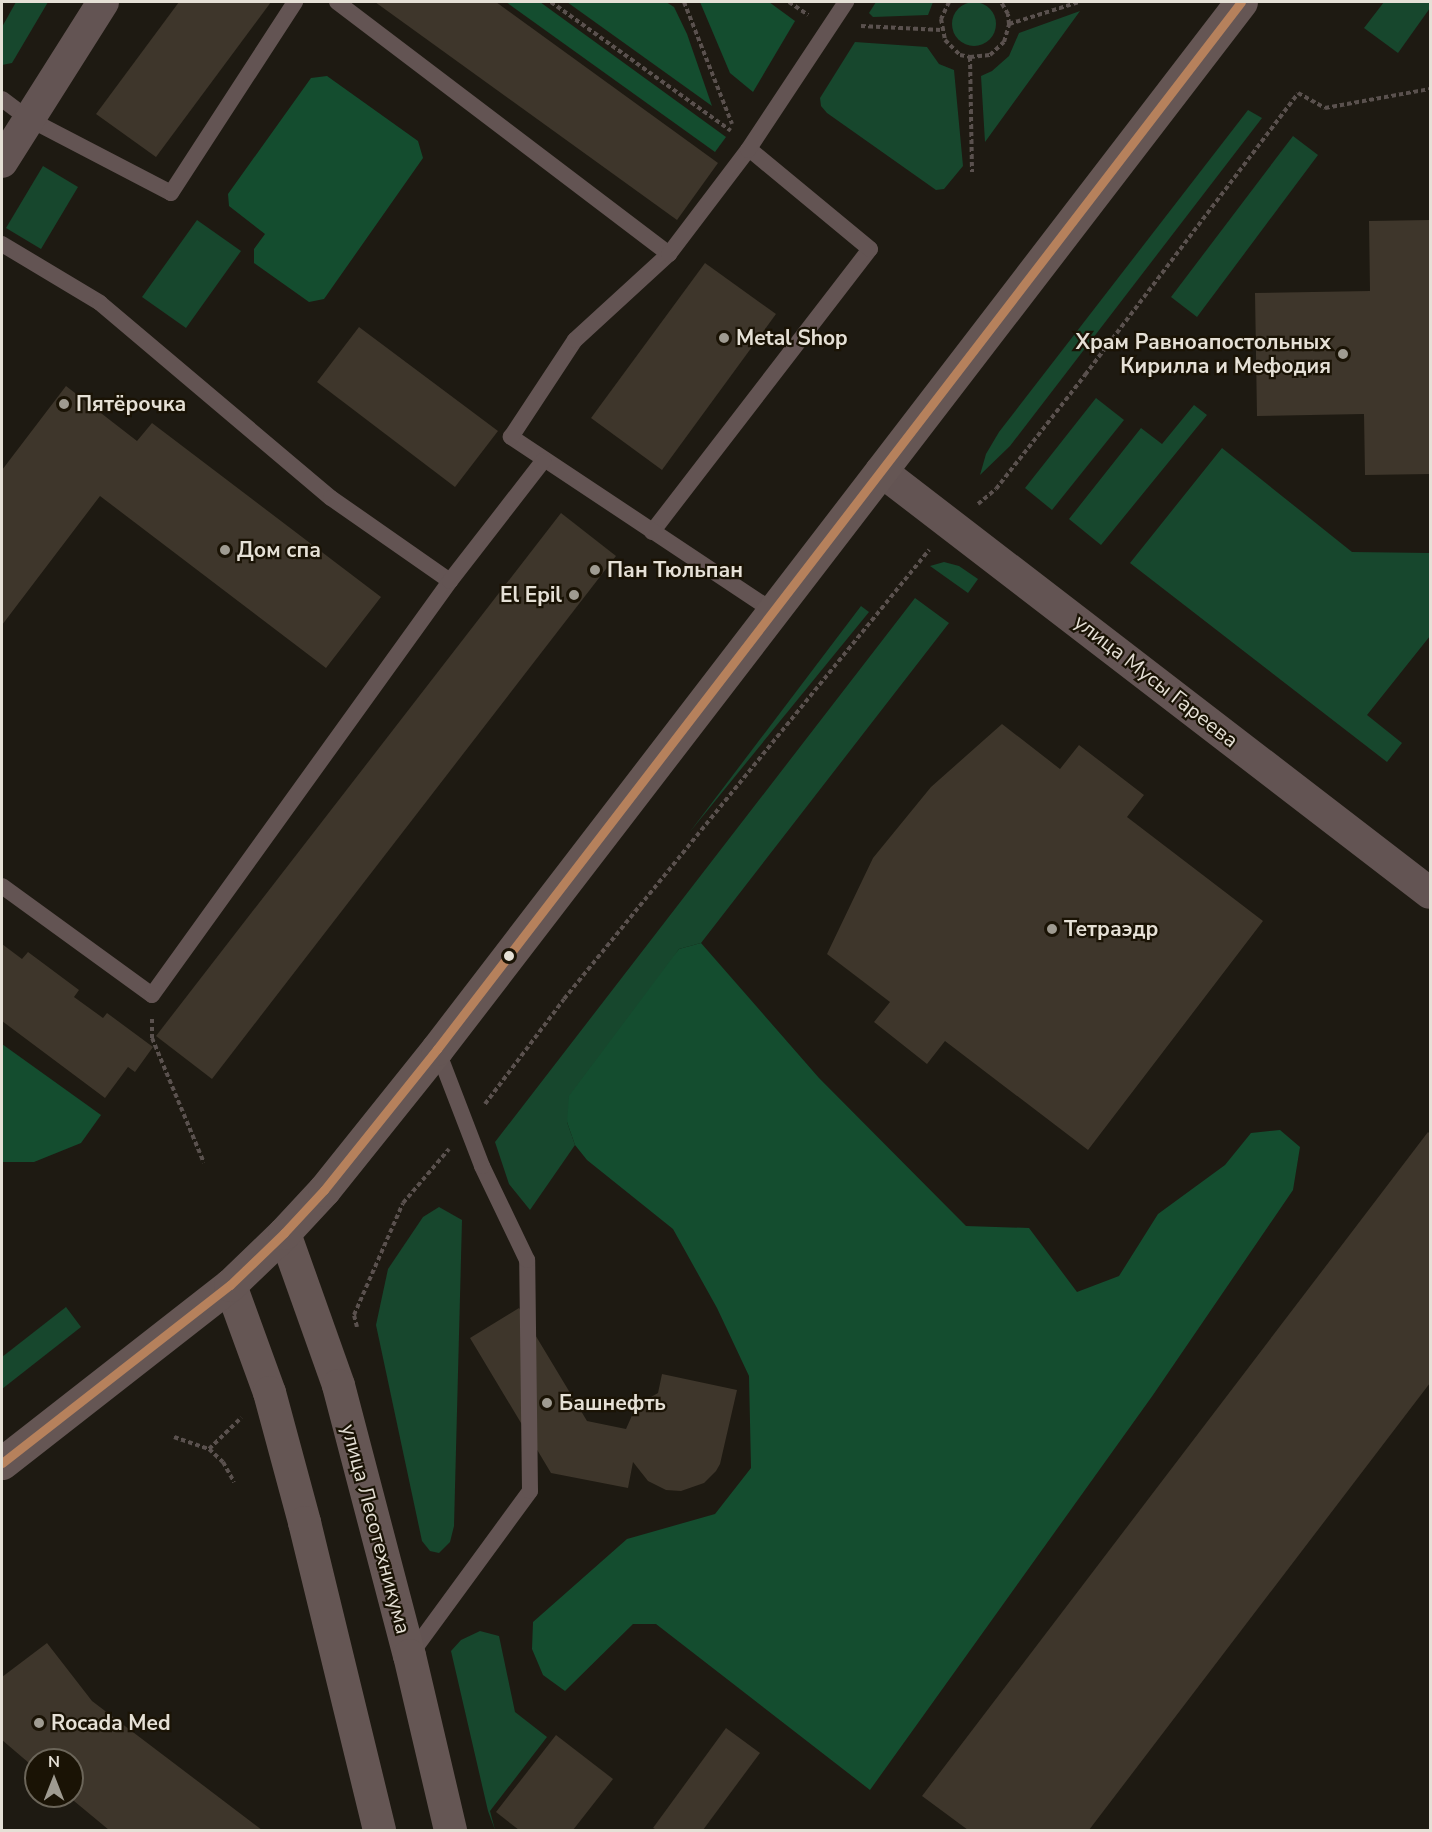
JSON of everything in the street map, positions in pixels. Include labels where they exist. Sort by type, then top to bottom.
[{"type":"main road","points":[[2,1463],[230,1285],[284,1233],[324,1190],[437,1049],[1241,2]]},
{"type":"main road","name":"улица Лесотехникума","points":[[284,1233],[338,1385],[409,1655],[450,1830]]},
{"type":"main road","points":[[230,1285],[272,1402],[304,1522],[379,1830]]},
{"type":"street","points":[[2,162],[103,2]]},
{"type":"street","name":"улица Мусы Гареева","points":[[881,471],[1431,892]]},
{"type":"lane","points":[[2,99],[29,118],[171,193],[295,2]]},
{"type":"lane","points":[[337,2],[669,254]]},
{"type":"lane","points":[[773,611],[543,461],[511,437],[575,340],[669,254],[749,149],[846,2]]},
{"type":"lane","points":[[652,532],[870,249],[749,149]]},
{"type":"lane","points":[[2,244],[100,303],[331,498],[450,581]]},
{"type":"lane","points":[[2,886],[152,994],[450,581],[543,461]]},
{"type":"lane","points":[[409,1655],[530,1491],[527,1260],[467,1128],[437,1049]]},
{"type":"path","points":[[551,2],[737,135],[684,2]]},
{"type":"path","points":[[789,2],[814,19]]},
{"type":"path","points":[[949,2],[944,10],[941,30],[951,48],[970,57],[981,57],[998,49],[1004,42],[1009,24],[1008,14],[1001,2]]},
{"type":"path","points":[[1009,24],[1079,2]]},
{"type":"path","points":[[850,25],[941,30]]},
{"type":"path","points":[[970,57],[972,172]]},
{"type":"path","points":[[359,1338],[354,1315],[403,1203],[467,1128],[564,999],[916,563],[996,489],[1298,93],[1325,108],[1431,89]]},
{"type":"path","points":[[152,994],[152,1038],[204,1163]]},
{"type":"path","points":[[174,1437],[209,1449],[224,1462],[234,1482]]},
{"type":"green space","points":[[16,2],[48,2],[12,63],[2,65],[2,27]]},
{"type":"green space","points":[[506,2],[540,2],[726,137],[715,152]]},
{"type":"green space","points":[[567,2],[666,2],[674,7],[687,34],[712,106]]},
{"type":"green space","points":[[700,2],[769,2],[795,21],[753,92],[730,73]]},
{"type":"green space","points":[[876,2],[933,2],[928,15],[873,17],[869,13]]},
{"type":"green space","points":[[974,2],[989,9],[996,24],[989,39],[974,46],[959,39],[952,24],[959,9]]},
{"type":"green space","points":[[1384,2],[1430,2],[1430,8],[1398,53],[1364,28]]},
{"type":"green space","points":[[1080,11],[985,142],[981,76],[992,71],[1009,56],[1019,33]]},
{"type":"green space","points":[[855,42],[927,47],[939,64],[954,70],[963,166],[944,189],[936,190],[827,113],[821,106],[820,98]]},
{"type":"green space","points":[[327,76],[418,141],[423,158],[324,299],[309,302],[254,263],[254,249],[265,234],[229,206],[228,194],[311,78]]},
{"type":"green space","points":[[1248,110],[1262,118],[1010,446],[980,475],[986,454],[999,432]]},
{"type":"green space","points":[[1293,136],[1318,155],[1197,317],[1171,297]]},
{"type":"green space","points":[[43,166],[78,187],[41,249],[6,228]]},
{"type":"green space","points":[[197,220],[241,251],[186,328],[142,297]]},
{"type":"green space","points":[[1096,398],[1124,420],[1052,510],[1025,488]]},
{"type":"green space","points":[[1194,405],[1207,415],[1101,545],[1069,519],[1141,428],[1162,444]]},
{"type":"green space","points":[[1222,448],[1352,552],[1430,553],[1430,636],[1367,715],[1402,743],[1387,762],[1130,563]]},
{"type":"green space","points":[[944,562],[959,566],[978,579],[968,593],[930,566]]},
{"type":"green space","points":[[915,598],[949,623],[701,943],[679,949],[567,1122],[575,1145],[530,1210],[509,1184],[495,1142]]},
{"type":"green space","points":[[861,606],[869,612],[689,833]]},
{"type":"green space","points":[[701,943],[819,1078],[966,1226],[1029,1228],[1077,1292],[1119,1276],[1158,1214],[1225,1165],[1251,1133],[1280,1130],[1300,1147],[1293,1190],[1153,1395],[870,1790],[656,1624],[633,1624],[565,1691],[543,1675],[532,1649],[533,1622],[627,1539],[715,1514],[751,1468],[749,1376],[717,1308],[673,1229],[587,1160],[575,1145],[567,1122],[569,1096],[679,949]]},
{"type":"green space","points":[[2,1044],[101,1115],[81,1143],[34,1162],[2,1162]]},
{"type":"green space","points":[[439,1207],[462,1220],[454,1526],[450,1542],[439,1553],[430,1551],[422,1541],[376,1325],[388,1269],[423,1217]]},
{"type":"green space","points":[[66,1307],[81,1327],[2,1389],[2,1357]]},
{"type":"green space","points":[[480,1631],[499,1636],[515,1712],[547,1737],[490,1811],[495,1830],[488,1811],[451,1651],[461,1640]]},
{"type":"building","points":[[179,2],[271,2],[156,157],[96,114]]},
{"type":"building","points":[[375,2],[496,2],[718,163],[677,220]]},
{"type":"building","name":"Храм Равноапостольных Кирилла и Мефодия","points":[[1430,220],[1430,474],[1365,475],[1364,414],[1257,416],[1255,293],[1370,291],[1369,221]]},
{"type":"building","points":[[705,263],[776,314],[662,470],[591,418]]},
{"type":"building","points":[[359,327],[498,431],[455,487],[317,382]]},
{"type":"building","points":[[66,386],[137,441],[152,423],[381,597],[326,668],[100,496],[2,625],[2,470]]},
{"type":"building","points":[[561,513],[616,556],[212,1079],[156,1036]]},
{"type":"building","points":[[1002,724],[1060,769],[1079,745],[1144,795],[1127,817],[1263,921],[1088,1150],[945,1041],[927,1064],[874,1022],[890,1002],[827,954],[873,858],[931,787]]},
{"type":"building","points":[[2,944],[22,959],[28,952],[79,990],[74,997],[103,1018],[107,1013],[153,1047],[135,1072],[128,1067],[105,1098],[2,1021]]},
{"type":"building","points":[[1428,1132],[1430,1134],[1430,1383],[1089,1830],[968,1830],[922,1796]]},
{"type":"building","points":[[519,1308],[587,1421],[626,1429],[634,1411],[644,1401],[658,1393],[662,1374],[737,1390],[720,1464],[716,1471],[704,1483],[681,1491],[666,1490],[648,1481],[633,1462],[628,1488],[551,1473],[470,1338]]},
{"type":"building","points":[[47,1643],[92,1701],[262,1830],[109,1830],[82,1808],[84,1748],[24,1748],[24,1759],[2,1740],[2,1677]]},
{"type":"building","points":[[726,1728],[760,1753],[703,1830],[657,1830],[653,1828]]},
{"type":"building","points":[[556,1735],[613,1779],[573,1830],[519,1830],[496,1812]]},
{"type":"transit line","points":[[2,1463],[230,1285],[284,1233],[324,1190],[437,1049],[1241,2]]},
{"type":"place","name":"Metal Shop","points":[[724,338]]},
{"type":"place","name":"Храм Равноапостольных Кирилла и Мефодия","points":[[1343,354]]},
{"type":"place","name":"Пятёрочка","points":[[64,404]]},
{"type":"place","name":"Дом спа","points":[[225,550]]},
{"type":"place","name":"Пан Тюльпан","points":[[595,570]]},
{"type":"place","name":"El Epil","points":[[574,595]]},
{"type":"place","name":"Тетраэдр","points":[[1052,929]]},
{"type":"place","name":"Башнефть","points":[[547,1403]]},
{"type":"place","name":"Rocada Med","points":[[39,1723]]}]
